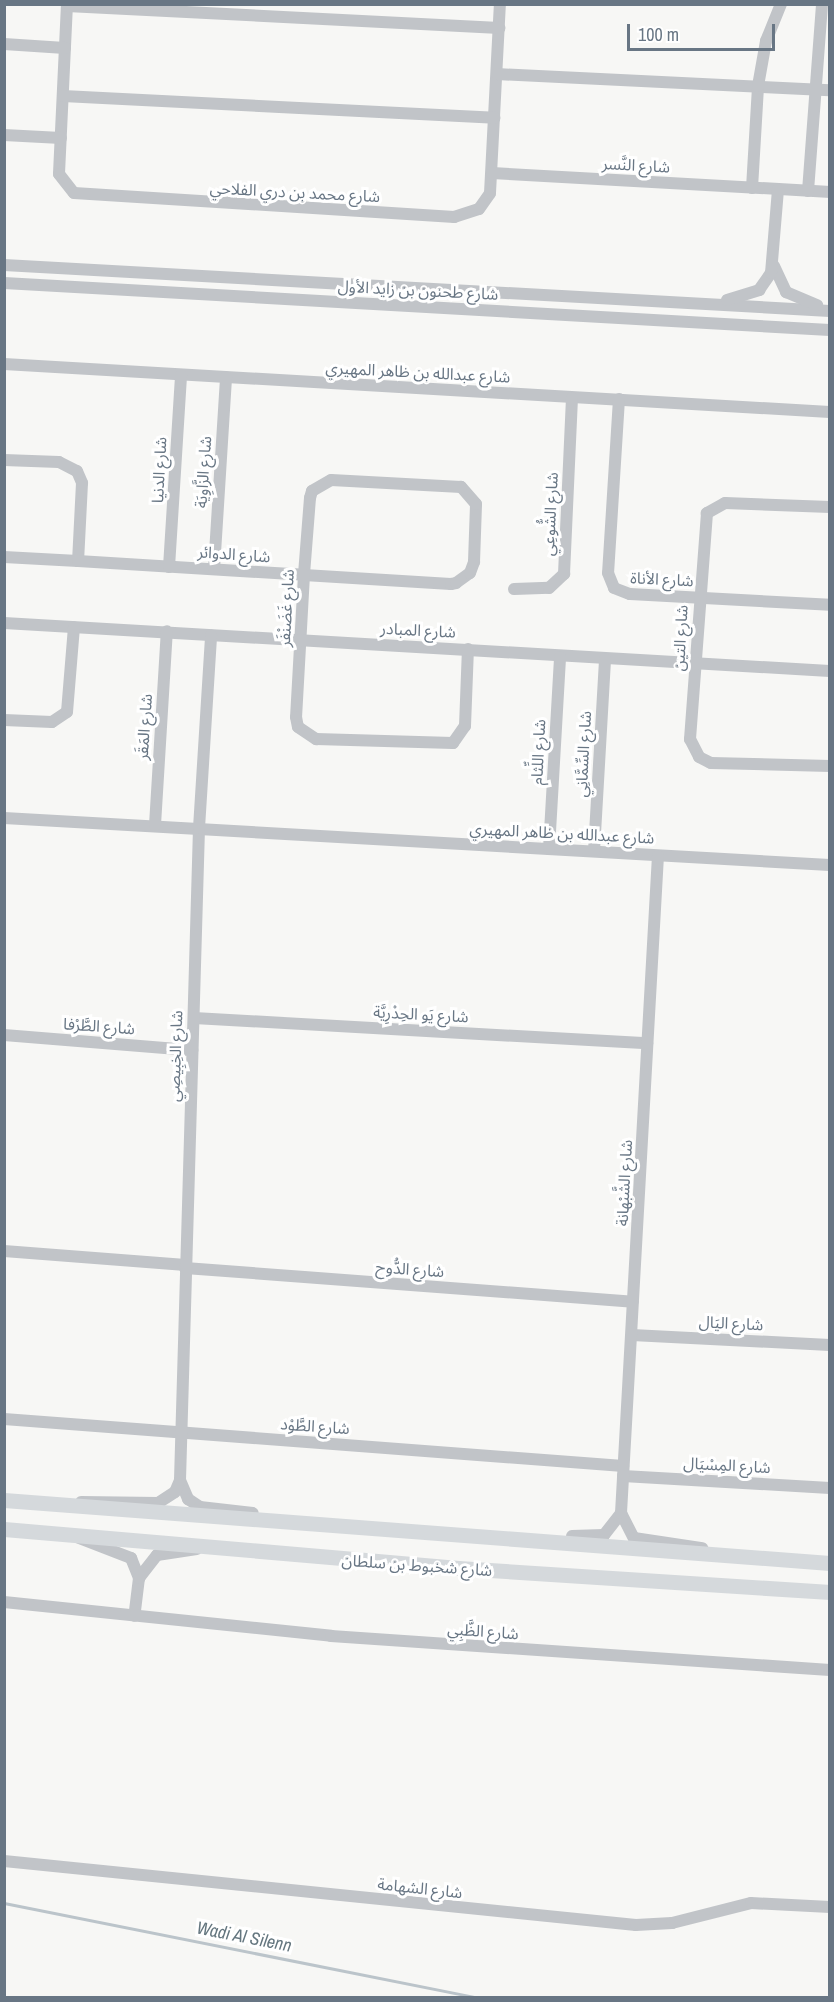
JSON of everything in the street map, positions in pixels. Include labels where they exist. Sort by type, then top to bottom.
[{"type":"main road","name":"شارع شخبوط بن سلطان","points":[[4,1500],[500,1542],[830,1563]]},
{"type":"main road","name":"شارع شخبوط بن سلطان","points":[[4,1529],[200,1548],[830,1592]]},
{"type":"street","name":"شارع محمد بن دري الفلاحي","points":[[499,28],[67,5],[61,181],[82,196],[463,217],[485,202],[492,173],[496,74],[499,28],[500,4]]},
{"type":"street","points":[[752,188],[758,86],[766,41],[781,4]]},
{"type":"street","points":[[808,191],[822,4]]},
{"type":"street","points":[[4,45],[65,48]]},
{"type":"street","points":[[496,74],[830,90]]},
{"type":"street","points":[[63,96],[494,118]]},
{"type":"street","points":[[4,135],[61,138]]},
{"type":"street","name":"شارع النَّسر","points":[[492,173],[830,192]]},
{"type":"street","points":[[703,304],[750,295],[766,282],[774,264],[778,189]]},
{"type":"street","points":[[774,264],[786,292],[830,310]]},
{"type":"street","name":"شارع طحنون بن زايد الأول","points":[[4,265],[830,310]]},
{"type":"street","name":"شارع طحنون بن زايد الأول","points":[[4,283],[830,330]]},
{"type":"street","name":"شارع عبدالله بن ظاهر المهيري","points":[[4,364],[830,412]]},
{"type":"street","name":"شارع الدنيا","points":[[169,567],[181,375]]},
{"type":"street","name":"شارع الزَّاوِيَة","points":[[214,569],[226,377]]},
{"type":"street","name":"شارع الشُّوعِي","points":[[514,589],[549,588],[564,574],[572,398]]},
{"type":"street","name":"شارع الأناة","points":[[619,399],[608,578],[624,594],[830,605]]},
{"type":"street","points":[[4,460],[59,462],[77,471],[82,483],[78,561]]},
{"type":"street","name":"شارع غَضَنْفَر","points":[[462,581],[474,562],[476,504],[466,490],[331,480],[317,485],[310,498],[296,722],[305,735],[316,739],[453,743],[465,726],[468,649]]},
{"type":"street","name":"شارع التين","points":[[830,507],[716,505],[703,524],[690,739],[699,757],[711,763],[830,766]]},
{"type":"street","name":"شارع الدوائر","points":[[4,557],[304,575],[462,581]]},
{"type":"street","name":"شارع المبادر","points":[[4,623],[830,671]]},
{"type":"street","points":[[4,720],[52,722],[67,712],[74,627]]},
{"type":"street","name":"شارع المَقَر","points":[[155,825],[167,631]]},
{"type":"street","name":"شارع الخِبِيصِي","points":[[180,1480],[199,828],[211,634]]},
{"type":"street","name":"شارع اللِّثام","points":[[549,849],[560,657]]},
{"type":"street","name":"شارع السِّمَّانِي","points":[[594,851],[605,659]]},
{"type":"street","name":"شارع عبدالله بن ظاهر المهيري","points":[[4,818],[830,865]]},
{"type":"street","name":"شارع الشَّبْهانة","points":[[621,1513],[658,856]]},
{"type":"street","name":"شارع يَو الحِدْرِيَّة","points":[[194,1018],[647,1043]]},
{"type":"street","name":"شارع الطَّرْفا","points":[[4,1035],[192,1050]]},
{"type":"street","name":"شارع الدُّوح","points":[[4,1251],[633,1302]]},
{"type":"street","name":"شارع اليَال","points":[[632,1335],[830,1345]]},
{"type":"street","name":"شارع الطَّوْد","points":[[4,1419],[623,1471]]},
{"type":"street","name":"شارع المِسْيَال","points":[[623,1471],[830,1488]]},
{"type":"street","points":[[65,1506],[111,1499],[158,1503],[175,1492],[180,1480]]},
{"type":"street","points":[[180,1480],[188,1499],[200,1507],[256,1513],[294,1526]]},
{"type":"street","points":[[500,1542],[540,1535],[598,1538],[615,1526],[621,1513]]},
{"type":"street","points":[[621,1513],[634,1538],[734,1558]]},
{"type":"street","points":[[77,1537],[126,1554],[139,1578]]},
{"type":"street","points":[[134,1616],[139,1578],[157,1556],[200,1548]]},
{"type":"street","name":"شارع الظَّبِي","points":[[4,1602],[343,1637],[830,1670]]},
{"type":"street","name":"شارع الشهامة","points":[[4,1861],[636,1926],[672,1923],[751,1903],[830,1907]]},
{"type":"waterway","name":"Wadi Al Silenn","points":[[4,1903],[478,1998]]}]
